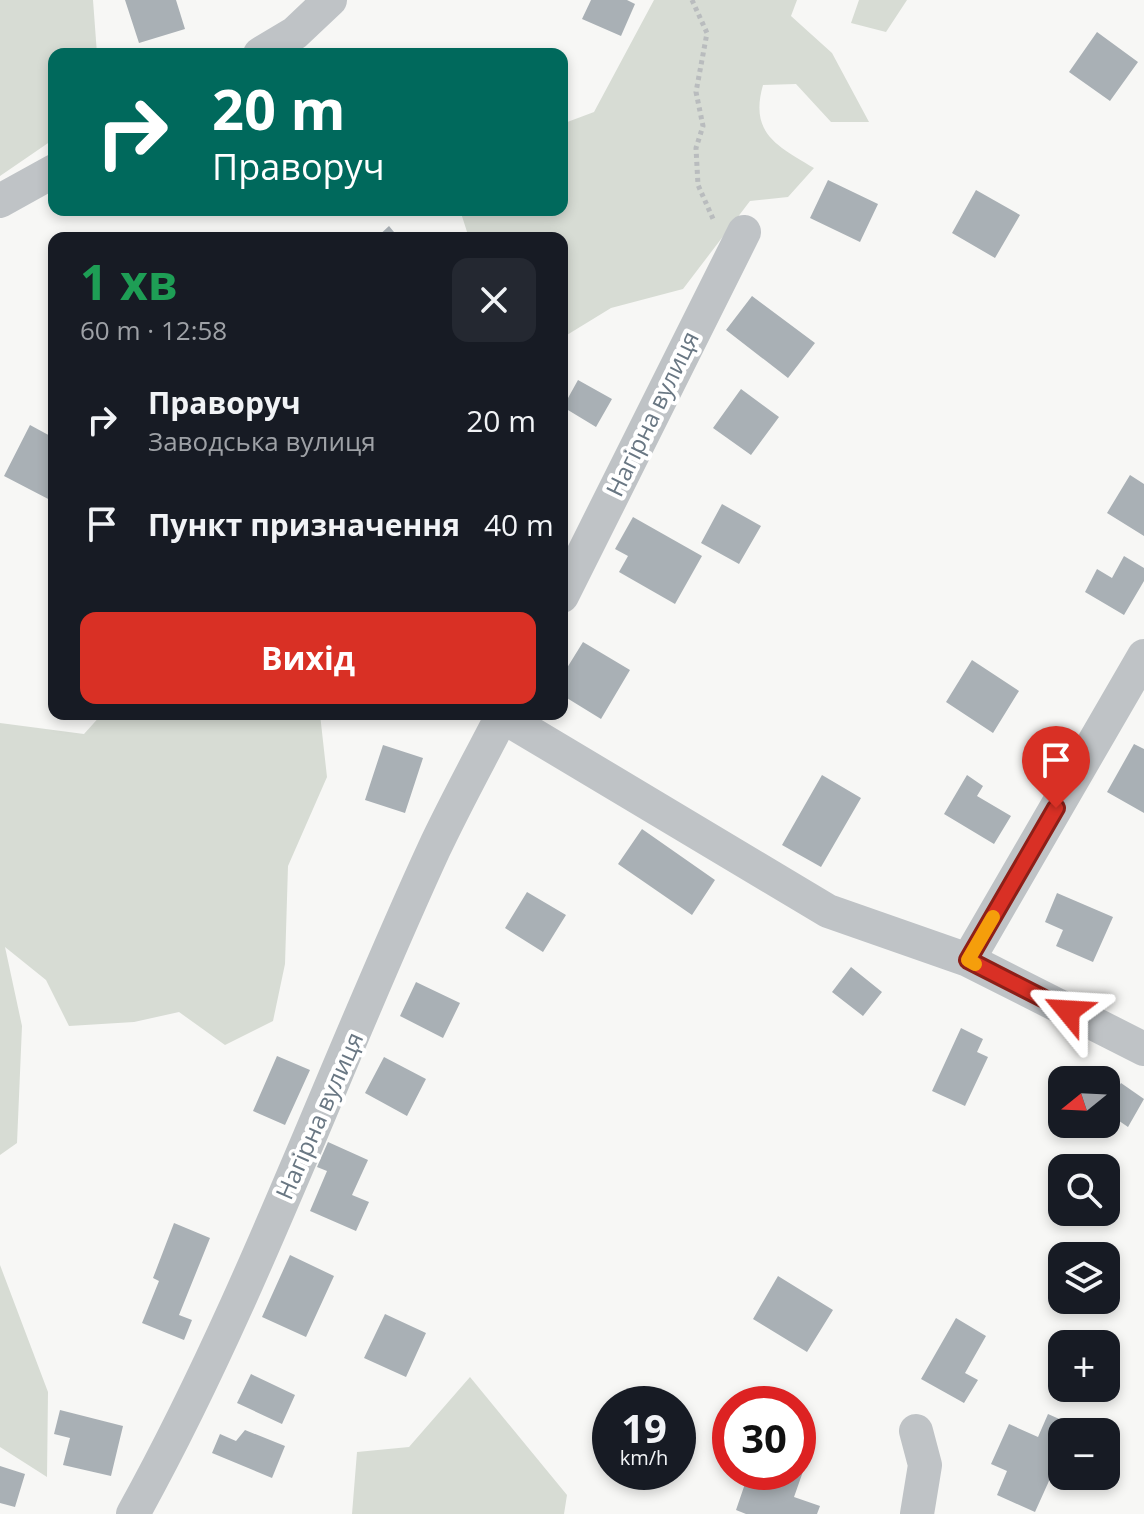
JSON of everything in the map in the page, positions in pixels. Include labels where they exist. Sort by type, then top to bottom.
[{"type":"street","points":[[270,48],[295,33],[330,0]]},
{"type":"street","points":[[0,201],[48,174]]},
{"type":"street","name":"Нагірна вулиця","points":[[568,584],[737,245]]},
{"type":"street","points":[[968,960],[1144,656]]},
{"type":"street","name":"Нагірна вулиця","points":[[133,1514],[205,1371],[304,1155],[434,849],[500,720]]},
{"type":"street","name":"Нагірна вулиця","points":[[511,720],[828,911],[968,960],[1144,1049]]},
{"type":"street","points":[[916,1431],[925,1465],[917,1514]]},
{"type":"path","points":[[692,0],[707,33],[696,92],[703,126],[696,148],[698,185],[737,245]]},
{"type":"shaded area","points":[[0,0],[93,0],[97,48],[48,48],[48,143],[0,176]]},
{"type":"shaded area","points":[[654,0],[797,0],[791,16],[832,53],[869,122],[831,122],[796,84],[763,85],[760,116],[763,127],[778,145],[814,168],[788,197],[750,201],[683,289],[611,308],[568,334],[568,232],[467,232],[462,216],[568,216],[568,122],[594,112]]},
{"type":"shaded area","points":[[859,0],[907,0],[886,32],[851,23]]},
{"type":"shaded area","points":[[97,720],[321,720],[327,777],[288,866],[285,964],[273,1021],[225,1045],[179,1012],[134,1022],[69,1026],[46,980],[5,947],[22,1026],[17,1143],[0,1155],[0,723],[84,734]]},
{"type":"shaded area","points":[[0,1265],[48,1392],[47,1477],[0,1447]]},
{"type":"shaded area","points":[[470,1377],[567,1495],[564,1514],[352,1514],[357,1452],[409,1447]]},
{"type":"building","points":[[125,0],[176,0],[185,29],[139,43]]},
{"type":"building","points":[[591,0],[627,0],[635,4],[621,36],[582,19]]},
{"type":"building","points":[[1097,32],[1138,62],[1110,101],[1069,72]]},
{"type":"building","points":[[828,180],[878,204],[860,242],[810,218]]},
{"type":"building","points":[[976,190],[1020,215],[995,258],[952,233]]},
{"type":"building","points":[[752,296],[815,343],[788,378],[726,330]]},
{"type":"building","points":[[578,380],[612,399],[596,427],[568,410],[568,398]]},
{"type":"building","points":[[741,389],[779,417],[751,455],[713,428]]},
{"type":"building","points":[[30,425],[48,435],[48,499],[4,476]]},
{"type":"building","points":[[1130,475],[1144,484],[1144,536],[1107,513]]},
{"type":"building","points":[[722,504],[761,526],[739,564],[701,543]]},
{"type":"building","points":[[633,517],[702,556],[675,604],[619,572],[628,556],[615,549]]},
{"type":"building","points":[[1124,556],[1144,568],[1144,581],[1124,615],[1085,592],[1097,569],[1112,578]]},
{"type":"building","points":[[583,642],[630,670],[601,719],[568,699],[568,666]]},
{"type":"building","points":[[972,660],[1019,691],[993,733],[946,702]]},
{"type":"building","points":[[1134,744],[1144,749],[1144,813],[1107,792]]},
{"type":"building","points":[[383,745],[423,758],[405,813],[365,800]]},
{"type":"building","points":[[822,775],[861,798],[821,867],[782,845]]},
{"type":"building","points":[[967,775],[983,786],[977,796],[1011,816],[994,844],[944,814]]},
{"type":"building","points":[[642,829],[715,880],[692,915],[618,864]]},
{"type":"building","points":[[527,892],[566,915],[543,952],[505,928]]},
{"type":"building","points":[[1057,893],[1113,917],[1093,962],[1056,946],[1063,930],[1045,922]]},
{"type":"building","points":[[851,967],[882,992],[863,1016],[832,992]]},
{"type":"building","points":[[416,982],[460,1003],[443,1038],[400,1016]]},
{"type":"building","points":[[961,1028],[983,1039],[977,1052],[988,1057],[965,1106],[932,1091]]},
{"type":"building","points":[[277,1056],[310,1070],[285,1125],[253,1111]]},
{"type":"building","points":[[384,1057],[426,1079],[407,1116],[365,1093]]},
{"type":"building","points":[[1120,1084],[1144,1099],[1128,1127],[1120,1122]]},
{"type":"building","points":[[328,1142],[368,1160],[352,1195],[369,1202],[356,1231],[310,1211],[327,1171],[317,1167]]},
{"type":"building","points":[[174,1223],[210,1238],[179,1315],[192,1320],[184,1340],[142,1323],[159,1281],[153,1278]]},
{"type":"building","points":[[290,1255],[334,1276],[306,1337],[262,1317]]},
{"type":"building","points":[[778,1276],[833,1310],[807,1352],[753,1319]]},
{"type":"building","points":[[385,1314],[426,1333],[406,1377],[364,1358]]},
{"type":"building","points":[[956,1318],[986,1336],[965,1373],[978,1380],[964,1403],[921,1379]]},
{"type":"building","points":[[251,1374],[295,1395],[282,1424],[237,1403]]},
{"type":"building","points":[[60,1410],[123,1426],[111,1476],[63,1465],[70,1438],[54,1434]]},
{"type":"building","points":[[1048,1414],[1057,1418],[1048,1418],[1048,1483],[1035,1512],[997,1495],[1007,1471],[991,1464],[1009,1424],[1038,1437]]},
{"type":"building","points":[[245,1430],[285,1446],[272,1478],[212,1453],[220,1434],[236,1441]]},
{"type":"building","points":[[0,1466],[25,1474],[15,1507],[0,1503]]},
{"type":"building","points":[[743,1490],[796,1490],[794,1497],[820,1506],[817,1514],[746,1514],[736,1510]]},
{"type":"slow traffic","points":[[975,964],[968,960],[993,917]]},
{"type":"route","points":[[1056,808],[968,960],[1068,1011]]}]
